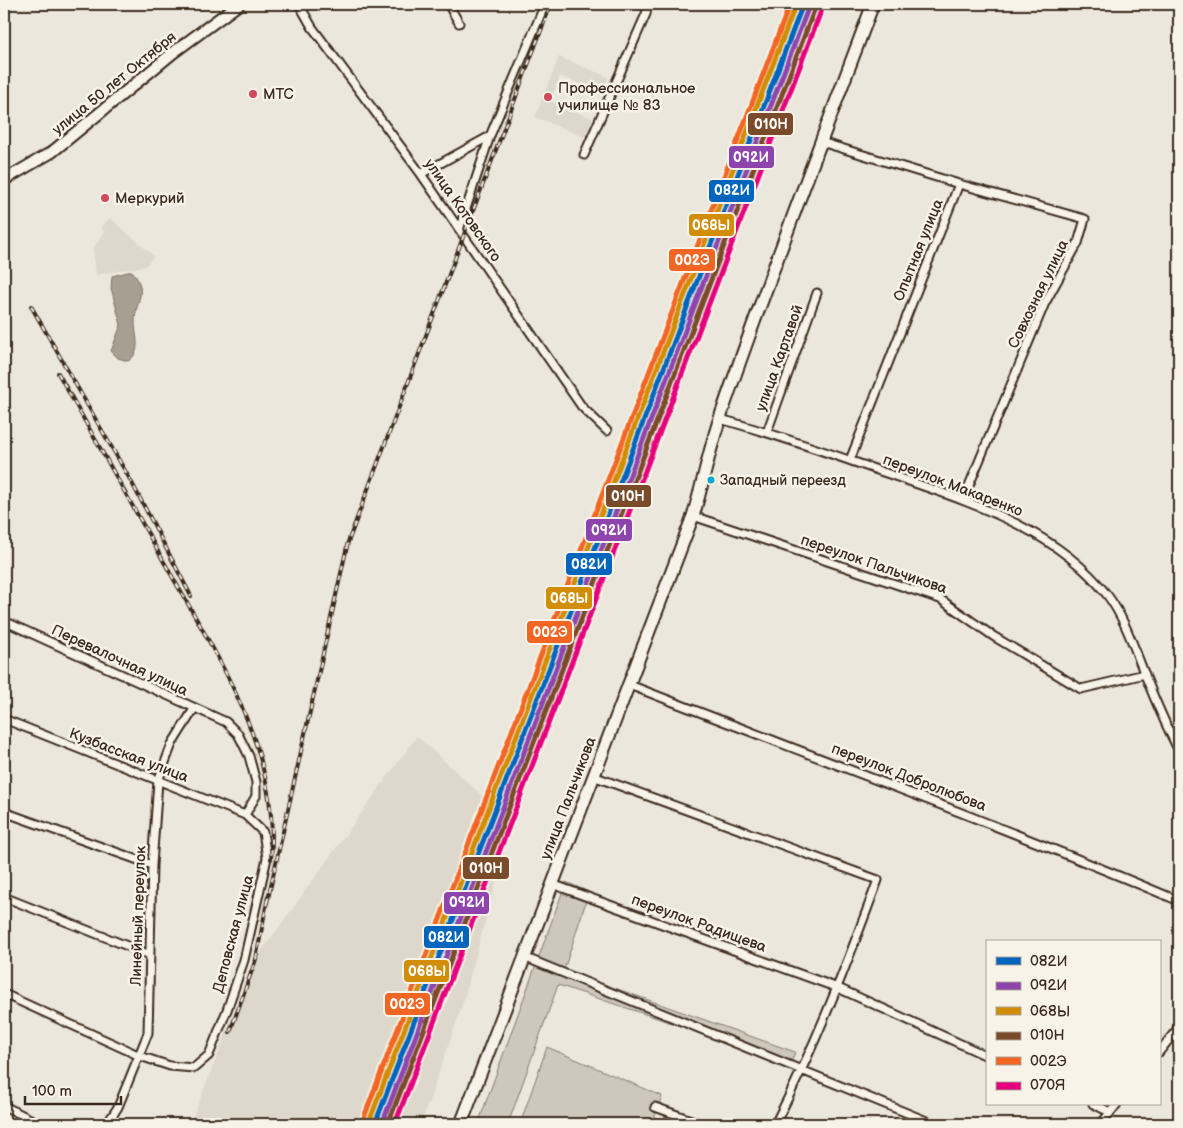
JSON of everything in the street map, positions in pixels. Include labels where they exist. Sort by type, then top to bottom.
[{"type":"main road","name":"улица 50 лет Октября","points":[[4,180],[52,152],[174,52],[239,4]]},
{"type":"main road","name":"улица Пальчикова","points":[[461,1124],[692,516],[704,482],[720,419],[773,266],[873,4]]},
{"type":"street","points":[[299,5],[309,4]]},
{"type":"street","points":[[448,4],[459,23]]},
{"type":"street","points":[[459,230],[490,136],[545,4]]},
{"type":"street","points":[[584,155],[646,14],[648,4]]},
{"type":"street","name":"улица Котовского","points":[[299,5],[312,27],[421,174],[582,407],[606,431]]},
{"type":"street","points":[[421,174],[490,136]]},
{"type":"street","name":"Опытная улица","points":[[821,142],[959,184],[850,460]]},
{"type":"street","name":"Совхозная улица","points":[[959,184],[1084,219],[1078,243],[1045,304],[963,500]]},
{"type":"street","name":"улица Картавой","points":[[767,432],[817,293]]},
{"type":"street","name":"переулок Макаренко","points":[[720,419],[767,432],[963,500],[1017,522],[1048,542],[1089,574],[1113,604],[1129,634],[1179,751]]},
{"type":"street","name":"переулок Пальчикова","points":[[692,516],[940,599],[993,636],[1081,689],[1145,674]]},
{"type":"street","name":"Перевалочная улица","points":[[4,621],[226,722],[238,734],[249,756],[256,782],[256,796],[245,815]]},
{"type":"street","name":"переулок Добролюбова","points":[[628,684],[967,814],[1179,902]]},
{"type":"street","name":"Линейный переулок","points":[[107,1124],[118,1106],[148,1033],[152,865],[158,781],[172,744],[194,709]]},
{"type":"street","name":"Кузбасская улица","points":[[4,719],[245,815]]},
{"type":"street","points":[[593,776],[878,880],[838,988],[803,1071],[775,1124]]},
{"type":"street","points":[[4,812],[152,865]]},
{"type":"street","name":"Деповская улица","points":[[140,1056],[170,1066],[194,1068],[209,1055],[244,960],[267,858],[263,832],[245,815]]},
{"type":"street","name":"переулок Радищева","points":[[552,884],[838,988],[986,1056]]},
{"type":"street","points":[[4,897],[150,955]]},
{"type":"street","points":[[524,957],[934,1124]]},
{"type":"street","points":[[4,994],[140,1056]]},
{"type":"street","points":[[1160,1051],[1179,1027]]},
{"type":"street","points":[[4,1106],[40,1124]]},
{"type":"street","points":[[1097,1106],[1110,1112]]},
{"type":"street","points":[[1101,1124],[1115,1106]]},
{"type":"street","points":[[656,1107],[702,1124]]},
{"type":"shaded area","name":"Профессиональное училище № 83","points":[[559,57],[608,77],[602,93],[560,76],[550,101],[594,119],[587,138],[535,117]]},
{"type":"shaded area","points":[[110,218],[154,256],[145,266],[96,275],[93,248],[105,232],[100,228]]},
{"type":"shaded area","points":[[132,271],[140,285],[140,296],[135,322],[137,348],[133,357],[128,361],[118,358],[111,351],[121,325],[111,288],[112,276]]},
{"type":"shaded area","points":[[417,736],[512,823],[462,1006],[421,1124],[190,1124],[256,959]]},
{"type":"shaded area","points":[[566,882],[589,892],[564,970],[795,1052],[791,1063],[558,985],[508,1124],[478,1124]]},
{"type":"shaded area","points":[[547,1047],[662,1096],[652,1124],[520,1124]]},
{"type":"railway","points":[[267,903],[348,542],[551,4]]},
{"type":"railway","points":[[31,306],[132,483],[191,596]]},
{"type":"railway","points":[[58,373],[204,631],[240,704],[255,741],[266,779],[271,819],[271,859]]},
{"type":"railway","points":[[586,541],[611,491]]},
{"type":"railway","points":[[230,1032],[256,959],[268,896]]},
{"type":"transit line","name":"002Э","points":[[363,1120],[790,4]]},
{"type":"transit line","name":"068Ы","points":[[369,1122],[796,4]]},
{"type":"transit line","name":"082И","points":[[375,1124],[803,4]]},
{"type":"transit line","name":"092И","points":[[382,1124],[809,6]]},
{"type":"transit line","name":"010Н","points":[[388,1124],[815,8]]},
{"type":"transit line","name":"070Я","points":[[395,1124],[821,11]]},
{"type":"place","name":"МТС","points":[[253,94]]},
{"type":"place","name":"Профессиональное училище № 83","points":[[548,97]]},
{"type":"place","name":"Меркурий","points":[[105,198]]},
{"type":"place","name":"Западный переезд","points":[[711,480]]}]
